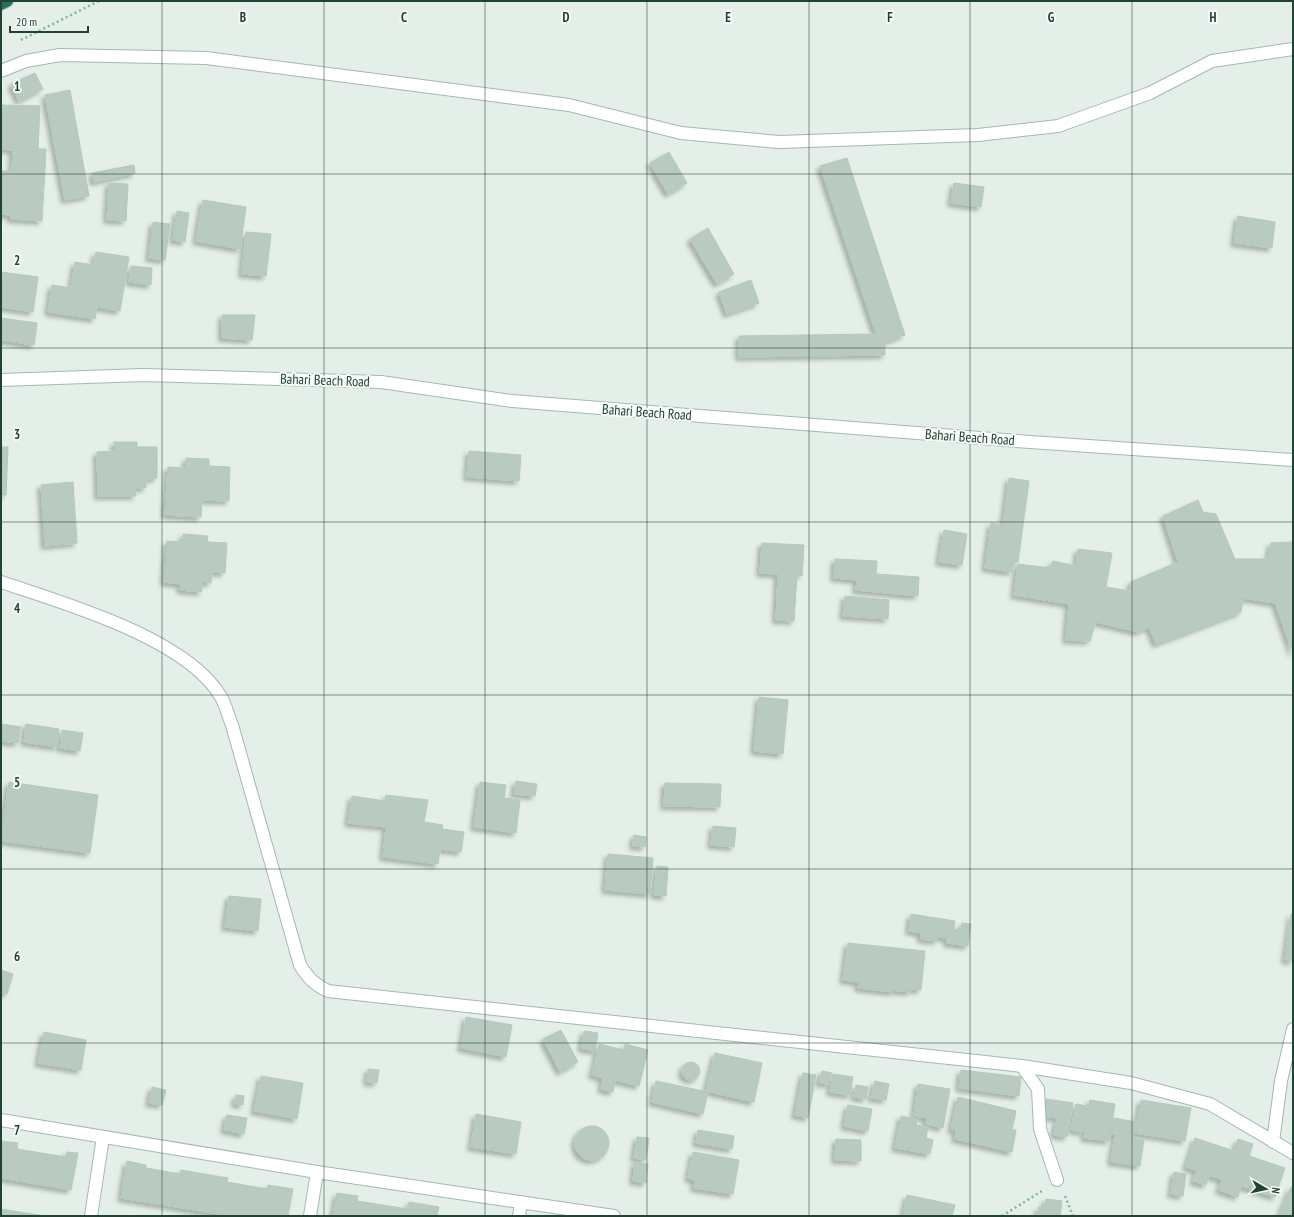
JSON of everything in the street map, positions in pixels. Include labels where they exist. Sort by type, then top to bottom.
[{"type":"highway","points":[[1,4],[7,1]]},
{"type":"street","points":[[1,71],[26,61],[60,55],[206,58],[569,105],[682,133],[779,142],[978,135],[1058,126],[1150,94],[1212,61],[1293,49]]},
{"type":"street","name":"Bahari Beach Road","points":[[1,380],[143,375],[381,382],[512,402],[1293,460]]},
{"type":"street","points":[[1,582],[136,631],[179,657],[202,674],[221,697],[232,725],[300,965],[307,977],[316,986],[328,991],[336,992],[1022,1066],[1131,1083],[1210,1104],[1293,1153]]},
{"type":"street","points":[[1273,1142],[1281,1081],[1293,1029]]},
{"type":"street","points":[[1022,1066],[1038,1089],[1040,1129],[1057,1180]]},
{"type":"street","points":[[1,1120],[317,1172],[614,1216]]},
{"type":"street","points":[[91,1216],[102,1137]]},
{"type":"street","points":[[310,1216],[317,1172]]},
{"type":"street","points":[[519,1216],[521,1202]]},
{"type":"path","points":[[15,43],[100,1]]},
{"type":"path","points":[[1002,1216],[1051,1186],[1057,1180]]},
{"type":"building","points":[[35,73],[43,89],[19,101],[11,84]]},
{"type":"building","points":[[70,90],[89,196],[65,200],[45,95]]},
{"type":"building","points":[[1,105],[40,106],[38,149],[46,149],[42,221],[11,219],[11,215],[1,214],[2,171],[12,171],[13,150],[1,149]]},
{"type":"building","points":[[669,152],[687,183],[668,194],[650,163]]},
{"type":"building","points":[[847,158],[905,335],[885,342],[885,355],[739,357],[739,336],[876,334],[820,166]]},
{"type":"building","points":[[134,165],[135,173],[94,182],[92,173]]},
{"type":"building","points":[[109,183],[128,184],[126,221],[107,220]]},
{"type":"building","points":[[954,183],[984,187],[981,207],[951,203]]},
{"type":"building","points":[[203,200],[246,207],[240,249],[196,241]]},
{"type":"building","points":[[177,211],[189,213],[185,242],[173,240]]},
{"type":"building","points":[[1238,216],[1275,222],[1272,248],[1234,243]]},
{"type":"building","points":[[153,222],[170,224],[165,260],[149,258]]},
{"type":"building","points":[[708,228],[734,274],[717,284],[690,239]]},
{"type":"building","points":[[246,232],[271,234],[266,276],[242,274]]},
{"type":"building","points":[[96,252],[129,257],[120,311],[97,307],[95,319],[48,312],[52,285],[71,288],[75,262],[93,265]]},
{"type":"building","points":[[131,266],[152,268],[151,285],[129,282]]},
{"type":"building","points":[[1,272],[38,277],[33,312],[1,307]]},
{"type":"building","points":[[751,280],[759,303],[727,314],[719,292]]},
{"type":"building","points":[[222,315],[255,315],[252,340],[222,338]]},
{"type":"building","points":[[1,318],[37,323],[34,345],[1,340]]},
{"type":"building","points":[[114,442],[137,442],[137,447],[157,447],[157,478],[146,479],[146,488],[135,488],[136,496],[98,496],[97,452],[115,451]]},
{"type":"building","points":[[1,447],[8,447],[6,495],[1,495]]},
{"type":"building","points":[[469,451],[521,455],[519,481],[467,477]]},
{"type":"building","points":[[186,458],[209,459],[209,466],[230,467],[229,501],[202,500],[201,517],[165,515],[168,467],[186,468]]},
{"type":"building","points":[[1009,478],[1029,481],[1018,562],[1014,562],[1012,572],[985,568],[991,523],[1003,525]]},
{"type":"building","points":[[73,482],[77,543],[45,546],[41,485]]},
{"type":"building","points":[[1198,500],[1203,512],[1216,514],[1235,559],[1268,559],[1271,543],[1293,542],[1293,654],[1275,603],[1243,598],[1241,612],[1156,644],[1149,627],[1138,632],[1096,622],[1090,641],[1066,640],[1069,604],[1014,595],[1018,564],[1050,568],[1053,561],[1076,566],[1078,549],[1112,553],[1106,587],[1130,591],[1131,582],[1178,562],[1163,516]]},
{"type":"building","points":[[944,530],[967,534],[962,565],[939,562]]},
{"type":"building","points":[[183,534],[208,536],[207,542],[227,543],[225,573],[212,572],[211,583],[202,582],[202,592],[180,590],[181,584],[164,582],[167,541],[183,542]]},
{"type":"building","points":[[762,543],[804,545],[802,576],[797,575],[794,621],[776,620],[778,574],[760,573]]},
{"type":"building","points":[[835,559],[877,561],[876,574],[919,577],[918,596],[856,590],[857,580],[834,578]]},
{"type":"building","points":[[845,596],[889,600],[888,619],[843,616]]},
{"type":"building","points":[[759,697],[788,700],[783,754],[754,751]]},
{"type":"building","points":[[2,724],[21,727],[18,743],[1,741]]},
{"type":"building","points":[[26,724],[59,729],[57,747],[24,742]]},
{"type":"building","points":[[62,730],[83,733],[80,751],[60,748]]},
{"type":"building","points":[[516,781],[537,784],[535,796],[514,794]]},
{"type":"building","points":[[9,782],[98,795],[90,853],[1,841]]},
{"type":"building","points":[[480,782],[506,785],[504,798],[520,800],[516,833],[474,827]]},
{"type":"building","points":[[665,783],[721,784],[720,807],[664,806]]},
{"type":"building","points":[[386,795],[428,800],[424,822],[443,825],[442,829],[464,832],[461,852],[440,849],[438,864],[383,857],[386,827],[348,823],[352,796],[385,801]]},
{"type":"building","points":[[713,826],[736,828],[734,847],[711,845]]},
{"type":"building","points":[[634,835],[646,837],[645,847],[633,846]]},
{"type":"building","points":[[608,854],[653,858],[650,894],[605,890]]},
{"type":"building","points":[[657,866],[668,867],[666,896],[654,895]]},
{"type":"building","points":[[229,896],[261,899],[258,931],[225,927]]},
{"type":"building","points":[[911,914],[955,921],[954,929],[961,930],[962,923],[971,924],[968,946],[947,943],[947,938],[937,937],[937,941],[921,939],[921,933],[909,931]]},
{"type":"building","points":[[1291,914],[1293,914],[1293,961],[1285,960]]},
{"type":"building","points":[[848,943],[925,951],[921,990],[910,989],[910,992],[892,990],[893,992],[858,988],[859,982],[843,980]]},
{"type":"building","points":[[1,970],[13,974],[7,994],[1,992]]},
{"type":"building","points":[[466,1017],[512,1025],[506,1057],[461,1048]]},
{"type":"building","points":[[561,1030],[578,1062],[560,1072],[543,1039]]},
{"type":"building","points":[[584,1031],[598,1033],[595,1051],[581,1048]]},
{"type":"building","points":[[44,1032],[86,1040],[81,1070],[38,1063]]},
{"type":"building","points":[[599,1044],[624,1050],[625,1044],[648,1050],[639,1086],[615,1080],[613,1092],[601,1089],[603,1078],[592,1075]]},
{"type":"building","points":[[715,1053],[762,1063],[754,1102],[706,1091]]},
{"type":"building","points":[[687,1062],[695,1062],[700,1067],[698,1078],[695,1080],[687,1080],[682,1075],[682,1067]]},
{"type":"building","points":[[368,1069],[379,1070],[377,1083],[367,1082]]},
{"type":"building","points":[[961,1070],[1021,1077],[1019,1096],[959,1088]]},
{"type":"building","points":[[822,1071],[832,1073],[829,1084],[819,1083]]},
{"type":"building","points":[[803,1073],[816,1075],[808,1118],[795,1115]]},
{"type":"building","points":[[833,1074],[853,1077],[850,1095],[830,1092]]},
{"type":"building","points":[[261,1076],[303,1083],[297,1119],[254,1111]]},
{"type":"building","points":[[656,1081],[708,1092],[703,1114],[652,1102]]},
{"type":"building","points":[[875,1081],[889,1084],[886,1100],[871,1098]]},
{"type":"building","points":[[918,1084],[950,1089],[943,1128],[926,1124],[927,1118],[914,1116]]},
{"type":"building","points":[[856,1085],[868,1087],[866,1099],[854,1097]]},
{"type":"building","points":[[152,1087],[166,1090],[162,1105],[149,1103]]},
{"type":"building","points":[[236,1095],[244,1096],[243,1105],[235,1104]]},
{"type":"building","points":[[958,1097],[1016,1111],[1012,1130],[1016,1130],[1012,1152],[955,1139],[956,1131],[951,1129]]},
{"type":"building","points":[[1046,1099],[1073,1103],[1070,1120],[1043,1116]]},
{"type":"building","points":[[1090,1100],[1115,1104],[1109,1141],[1084,1138]]},
{"type":"building","points":[[1141,1100],[1191,1108],[1185,1141],[1135,1133]]},
{"type":"building","points":[[1076,1104],[1087,1106],[1083,1132],[1071,1130]]},
{"type":"building","points":[[848,1105],[872,1109],[868,1131],[844,1126]]},
{"type":"building","points":[[476,1114],[521,1122],[516,1154],[471,1147]]},
{"type":"building","points":[[227,1115],[247,1118],[244,1134],[224,1130]]},
{"type":"building","points":[[901,1116],[917,1119],[916,1125],[928,1127],[926,1138],[933,1140],[930,1154],[895,1148]]},
{"type":"building","points":[[1114,1118],[1136,1122],[1133,1137],[1111,1134]]},
{"type":"building","points":[[1057,1120],[1069,1122],[1067,1137],[1054,1135]]},
{"type":"building","points":[[592,1126],[604,1131],[609,1143],[604,1155],[592,1160],[580,1155],[575,1143],[580,1131]]},
{"type":"building","points":[[698,1130],[734,1136],[732,1149],[696,1143]]},
{"type":"building","points":[[1115,1135],[1144,1140],[1140,1166],[1111,1162]]},
{"type":"building","points":[[637,1137],[649,1138],[646,1160],[634,1158]]},
{"type":"building","points":[[1195,1138],[1234,1151],[1238,1139],[1253,1144],[1249,1156],[1285,1168],[1275,1197],[1241,1186],[1238,1197],[1219,1190],[1222,1180],[1186,1167]]},
{"type":"building","points":[[836,1139],[861,1140],[861,1161],[835,1160]]},
{"type":"building","points":[[1,1141],[18,1143],[17,1149],[66,1157],[67,1152],[78,1153],[71,1190],[1,1178]]},
{"type":"building","points":[[693,1152],[739,1160],[733,1194],[694,1188],[695,1180],[688,1178]]},
{"type":"building","points":[[127,1161],[146,1165],[146,1168],[180,1174],[181,1170],[228,1178],[227,1182],[267,1189],[268,1185],[293,1189],[288,1216],[232,1216],[121,1198]]},
{"type":"building","points":[[635,1162],[648,1164],[646,1183],[633,1181]]},
{"type":"building","points":[[1174,1172],[1186,1174],[1183,1196],[1171,1194]]},
{"type":"building","points":[[1196,1172],[1209,1176],[1206,1185],[1193,1181]]},
{"type":"building","points":[[1291,1187],[1293,1188],[1293,1216],[1279,1216]]},
{"type":"building","points":[[337,1193],[358,1196],[357,1201],[408,1209],[409,1202],[439,1207],[437,1215],[446,1216],[333,1216]]},
{"type":"building","points":[[907,1195],[955,1205],[952,1216],[903,1216]]},
{"type":"building","points":[[1046,1199],[1062,1201],[1060,1216],[1037,1216],[1039,1207],[1044,1208]]},
{"type":"building","points":[[1,1209],[45,1216],[1,1216]]}]
